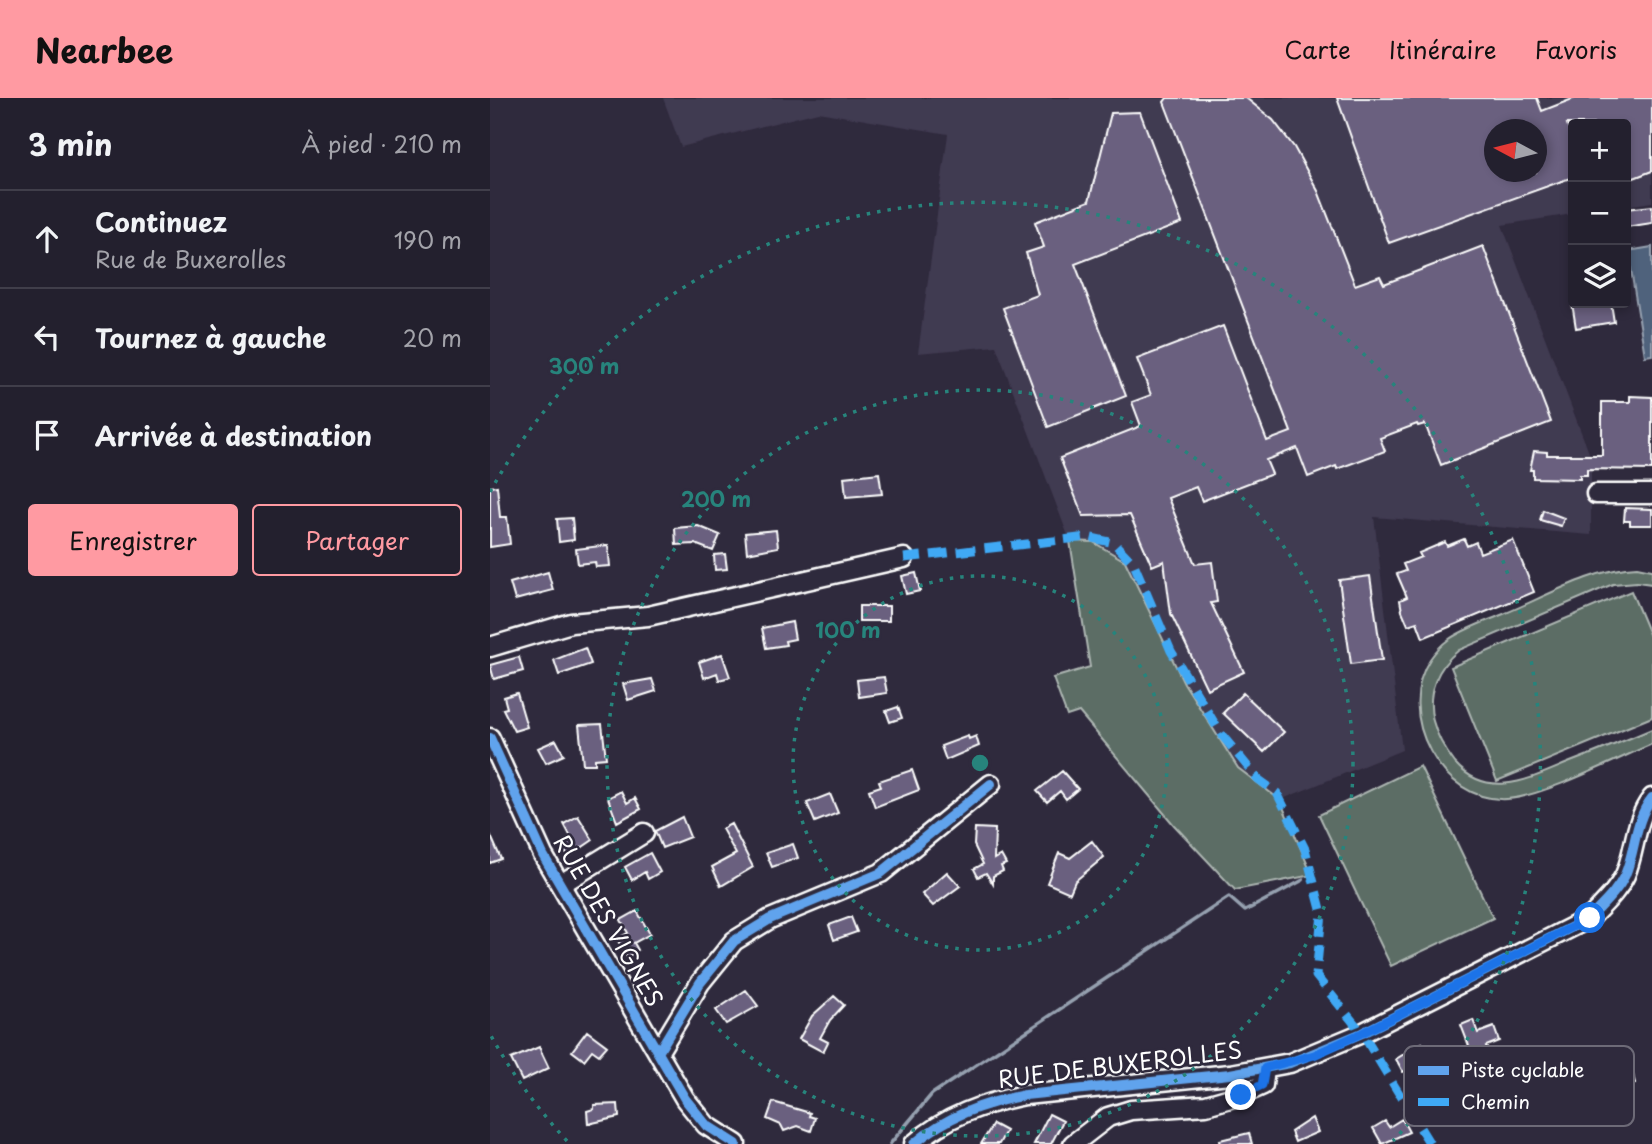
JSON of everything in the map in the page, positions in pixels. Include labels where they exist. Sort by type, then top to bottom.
[{"type":"street","points":[[1596,494],[1652,494]]},
{"type":"street","points":[[490,647],[571,623],[649,617],[904,558]]},
{"type":"street","name":"RUE DES VIGNES","points":[[490,737],[543,855],[685,1099],[706,1125],[736,1144]]},
{"type":"street","points":[[659,1051],[700,983],[734,941],[770,919],[881,873],[991,784]]},
{"type":"street","name":"RUE DE BUXEROLLES","points":[[914,1144],[958,1115],[989,1102],[1025,1095],[1264,1077],[1338,1044],[1590,918],[1616,892],[1626,874],[1641,813],[1652,798]]},
{"type":"street","points":[[561,884],[644,833]]},
{"type":"street","points":[[1073,1144],[1108,1117],[1131,1110],[1206,1105],[1241,1095],[1264,1077]]},
{"type":"shaded area","points":[[663,98],[1652,98],[1652,202],[1631,205],[1631,119],[1568,119],[1568,215],[1502,225],[1591,458],[1591,535],[1374,517],[1402,750],[1280,800],[1238,768],[1093,542],[1070,541],[996,346],[918,353],[948,134],[818,112],[681,147]]},
{"type":"green space","points":[[1070,541],[1093,542],[1125,561],[1184,683],[1238,768],[1280,800],[1312,875],[1235,890],[1174,825],[1079,712],[1067,716],[1053,678],[1090,667]]},
{"type":"green space","points":[[1637,567],[1652,570],[1652,584],[1613,584],[1459,650],[1445,664],[1435,681],[1431,711],[1439,738],[1455,763],[1468,775],[1497,784],[1512,783],[1543,774],[1652,729],[1652,744],[1559,785],[1522,797],[1507,799],[1483,796],[1462,787],[1444,771],[1430,751],[1421,729],[1418,705],[1420,681],[1430,659],[1445,642],[1462,632],[1570,584],[1603,573]]},
{"type":"green space","points":[[1631,591],[1652,641],[1652,717],[1497,781],[1451,667]]},
{"type":"green space","points":[[1420,766],[1493,918],[1391,966],[1319,815]]},
{"type":"water","points":[[1652,247],[1652,355],[1645,356],[1631,270],[1631,250]]},
{"type":"building","points":[[1167,98],[1246,98],[1273,120],[1294,147],[1318,191],[1355,285],[1380,276],[1384,284],[1483,246],[1551,422],[1441,465],[1425,424],[1417,424],[1380,438],[1385,451],[1337,469],[1336,466],[1308,477],[1297,448],[1266,460],[1272,474],[1202,501],[1196,487],[1168,498],[1195,564],[1212,562],[1217,602],[1211,603],[1244,672],[1207,689],[1171,614],[1164,561],[1152,566],[1130,515],[1083,516],[1060,458],[1141,426],[1132,402],[1151,395],[1137,359],[1223,326],[1267,441],[1291,432],[1164,102]]},
{"type":"building","points":[[1337,98],[1537,98],[1542,111],[1575,98],[1652,98],[1652,171],[1631,179],[1631,119],[1568,119],[1568,179],[1389,243]]},
{"type":"building","points":[[1140,112],[1182,223],[1075,264],[1126,396],[1048,427],[1003,308],[1038,295],[1026,253],[1044,247],[1035,222],[1089,201],[1111,113]]},
{"type":"building","points":[[1652,206],[1652,223],[1631,226],[1631,208]]},
{"type":"building","points":[[1573,308],[1612,308],[1614,322],[1576,328]]},
{"type":"building","points":[[1630,396],[1652,397],[1652,470],[1587,469],[1587,475],[1580,475],[1580,479],[1533,478],[1533,470],[1530,470],[1534,451],[1547,452],[1547,455],[1602,455],[1602,402],[1630,402]]},
{"type":"building","points":[[879,473],[882,494],[846,497],[844,477]]},
{"type":"building","points":[[497,486],[500,517],[507,517],[510,544],[490,547],[490,487]]},
{"type":"building","points":[[1625,508],[1652,509],[1652,525],[1630,525],[1630,521],[1624,521]]},
{"type":"building","points":[[1543,510],[1564,518],[1561,526],[1540,520]]},
{"type":"building","points":[[572,518],[574,540],[559,542],[557,519]]},
{"type":"building","points":[[698,526],[720,535],[713,551],[695,544],[676,545],[675,528]]},
{"type":"building","points":[[776,530],[778,547],[747,553],[745,533]]},
{"type":"building","points":[[1464,539],[1467,546],[1476,542],[1480,553],[1513,540],[1534,592],[1423,638],[1417,622],[1408,625],[1402,611],[1400,600],[1407,597],[1397,574],[1406,571],[1403,564],[1421,557],[1419,553],[1445,542],[1447,546]]},
{"type":"building","points":[[608,545],[610,566],[596,567],[595,562],[578,564],[576,549]]},
{"type":"building","points":[[725,554],[727,569],[715,570],[714,555]]},
{"type":"building","points":[[548,572],[553,590],[515,600],[510,583]]},
{"type":"building","points":[[916,573],[920,591],[906,594],[902,576]]},
{"type":"building","points":[[1370,576],[1382,660],[1351,664],[1339,580]]},
{"type":"building","points":[[859,606],[889,606],[889,621],[859,621]]},
{"type":"building","points":[[792,622],[795,639],[785,641],[786,645],[766,648],[762,628]]},
{"type":"building","points":[[585,648],[591,664],[559,675],[554,660]]},
{"type":"building","points":[[722,654],[730,677],[719,680],[717,673],[704,678],[699,662]]},
{"type":"building","points":[[519,657],[523,671],[494,679],[490,665]]},
{"type":"building","points":[[884,677],[887,693],[859,697],[857,680]]},
{"type":"building","points":[[652,679],[656,691],[628,700],[623,684]]},
{"type":"building","points":[[517,693],[527,727],[514,731],[503,709],[507,708],[504,697]]},
{"type":"building","points":[[1243,693],[1284,732],[1264,752],[1223,713]]},
{"type":"building","points":[[898,707],[902,718],[890,722],[886,711]]},
{"type":"building","points":[[602,724],[606,758],[595,759],[595,764],[583,764],[579,725]]},
{"type":"building","points":[[968,736],[969,739],[976,736],[979,746],[946,760],[941,746]]},
{"type":"building","points":[[556,740],[564,755],[546,763],[538,748]]},
{"type":"building","points":[[912,770],[919,790],[875,807],[869,790],[881,786],[879,781]]},
{"type":"building","points":[[1062,771],[1078,789],[1066,799],[1060,791],[1047,802],[1037,791]]},
{"type":"building","points":[[621,791],[627,803],[635,798],[641,809],[617,822],[608,798]]},
{"type":"building","points":[[830,794],[838,813],[815,822],[807,803]]},
{"type":"building","points":[[578,816],[593,840],[568,857],[562,845],[572,839],[564,824]]},
{"type":"building","points":[[682,817],[690,837],[662,848],[655,831]]},
{"type":"building","points":[[731,824],[753,867],[721,886],[712,867],[736,854],[722,829]]},
{"type":"building","points":[[975,828],[995,829],[994,859],[1001,855],[1006,864],[1001,866],[1003,871],[993,876],[993,884],[986,873],[978,877],[974,869],[983,864],[974,845]]},
{"type":"building","points":[[490,834],[501,859],[490,863]]},
{"type":"building","points":[[1092,841],[1104,857],[1075,881],[1070,893],[1047,883],[1059,853],[1070,858]]},
{"type":"building","points":[[793,844],[798,858],[772,867],[766,853]]},
{"type":"building","points":[[650,853],[660,872],[648,879],[645,872],[632,880],[625,867]]},
{"type":"building","points":[[947,872],[960,886],[933,906],[922,894]]},
{"type":"building","points":[[637,911],[650,934],[634,943],[638,950],[627,957],[617,939],[628,933],[621,920]]},
{"type":"building","points":[[851,917],[857,932],[834,940],[829,925]]},
{"type":"building","points":[[746,990],[758,1006],[726,1024],[716,1010]]},
{"type":"building","points":[[834,996],[844,1005],[830,1020],[820,1038],[828,1042],[823,1052],[799,1039],[812,1016]]},
{"type":"building","points":[[1473,1020],[1478,1033],[1494,1027],[1499,1041],[1486,1046],[1469,1046],[1461,1025]]},
{"type":"building","points":[[587,1031],[607,1046],[599,1055],[592,1050],[584,1060],[572,1051]]},
{"type":"building","points":[[539,1047],[549,1068],[522,1081],[511,1059]]},
{"type":"building","points":[[1404,1054],[1404,1072],[1403,1072],[1396,1059]]},
{"type":"building","points":[[773,1102],[810,1113],[809,1116],[815,1118],[811,1131],[798,1126],[784,1131],[781,1125],[767,1119]]},
{"type":"building","points":[[618,1104],[619,1117],[588,1124],[587,1111],[594,1109],[594,1105]]},
{"type":"building","points":[[1049,1114],[1063,1121],[1051,1144],[1034,1144]]},
{"type":"building","points":[[1312,1118],[1318,1132],[1295,1142],[1291,1132]]},
{"type":"building","points":[[1402,1119],[1409,1132],[1382,1144],[1373,1128],[1385,1121],[1389,1127]]},
{"type":"building","points":[[993,1124],[1006,1131],[999,1144],[981,1144]]},
{"type":"building","points":[[1249,1133],[1252,1144],[1221,1144],[1220,1140]]},
{"type":"waterway","points":[[890,1144],[932,1094],[1229,897],[1245,911],[1303,880]]},
{"type":"marked path","points":[[904,558],[1088,537],[1114,543],[1134,564],[1171,651],[1221,734],[1258,779],[1277,793],[1305,849],[1322,913],[1316,976],[1362,1033],[1404,1102]]},
{"type":"marked path","points":[[1419,1126],[1430,1144]]},
{"type":"cycle path","points":[[490,738],[543,855],[685,1099],[706,1125],[736,1144]]},
{"type":"cycle path","points":[[659,1051],[700,983],[734,941],[770,919],[881,873],[991,784]]},
{"type":"cycle path","points":[[914,1144],[952,1118],[1010,1098],[1230,1074],[1290,1063],[1362,1033],[1590,918],[1622,881],[1629,865],[1638,826],[1652,798]]},
{"type":"route","points":[[1241,1095],[1262,1085],[1265,1068],[1314,1055],[1362,1033],[1590,918]]}]
